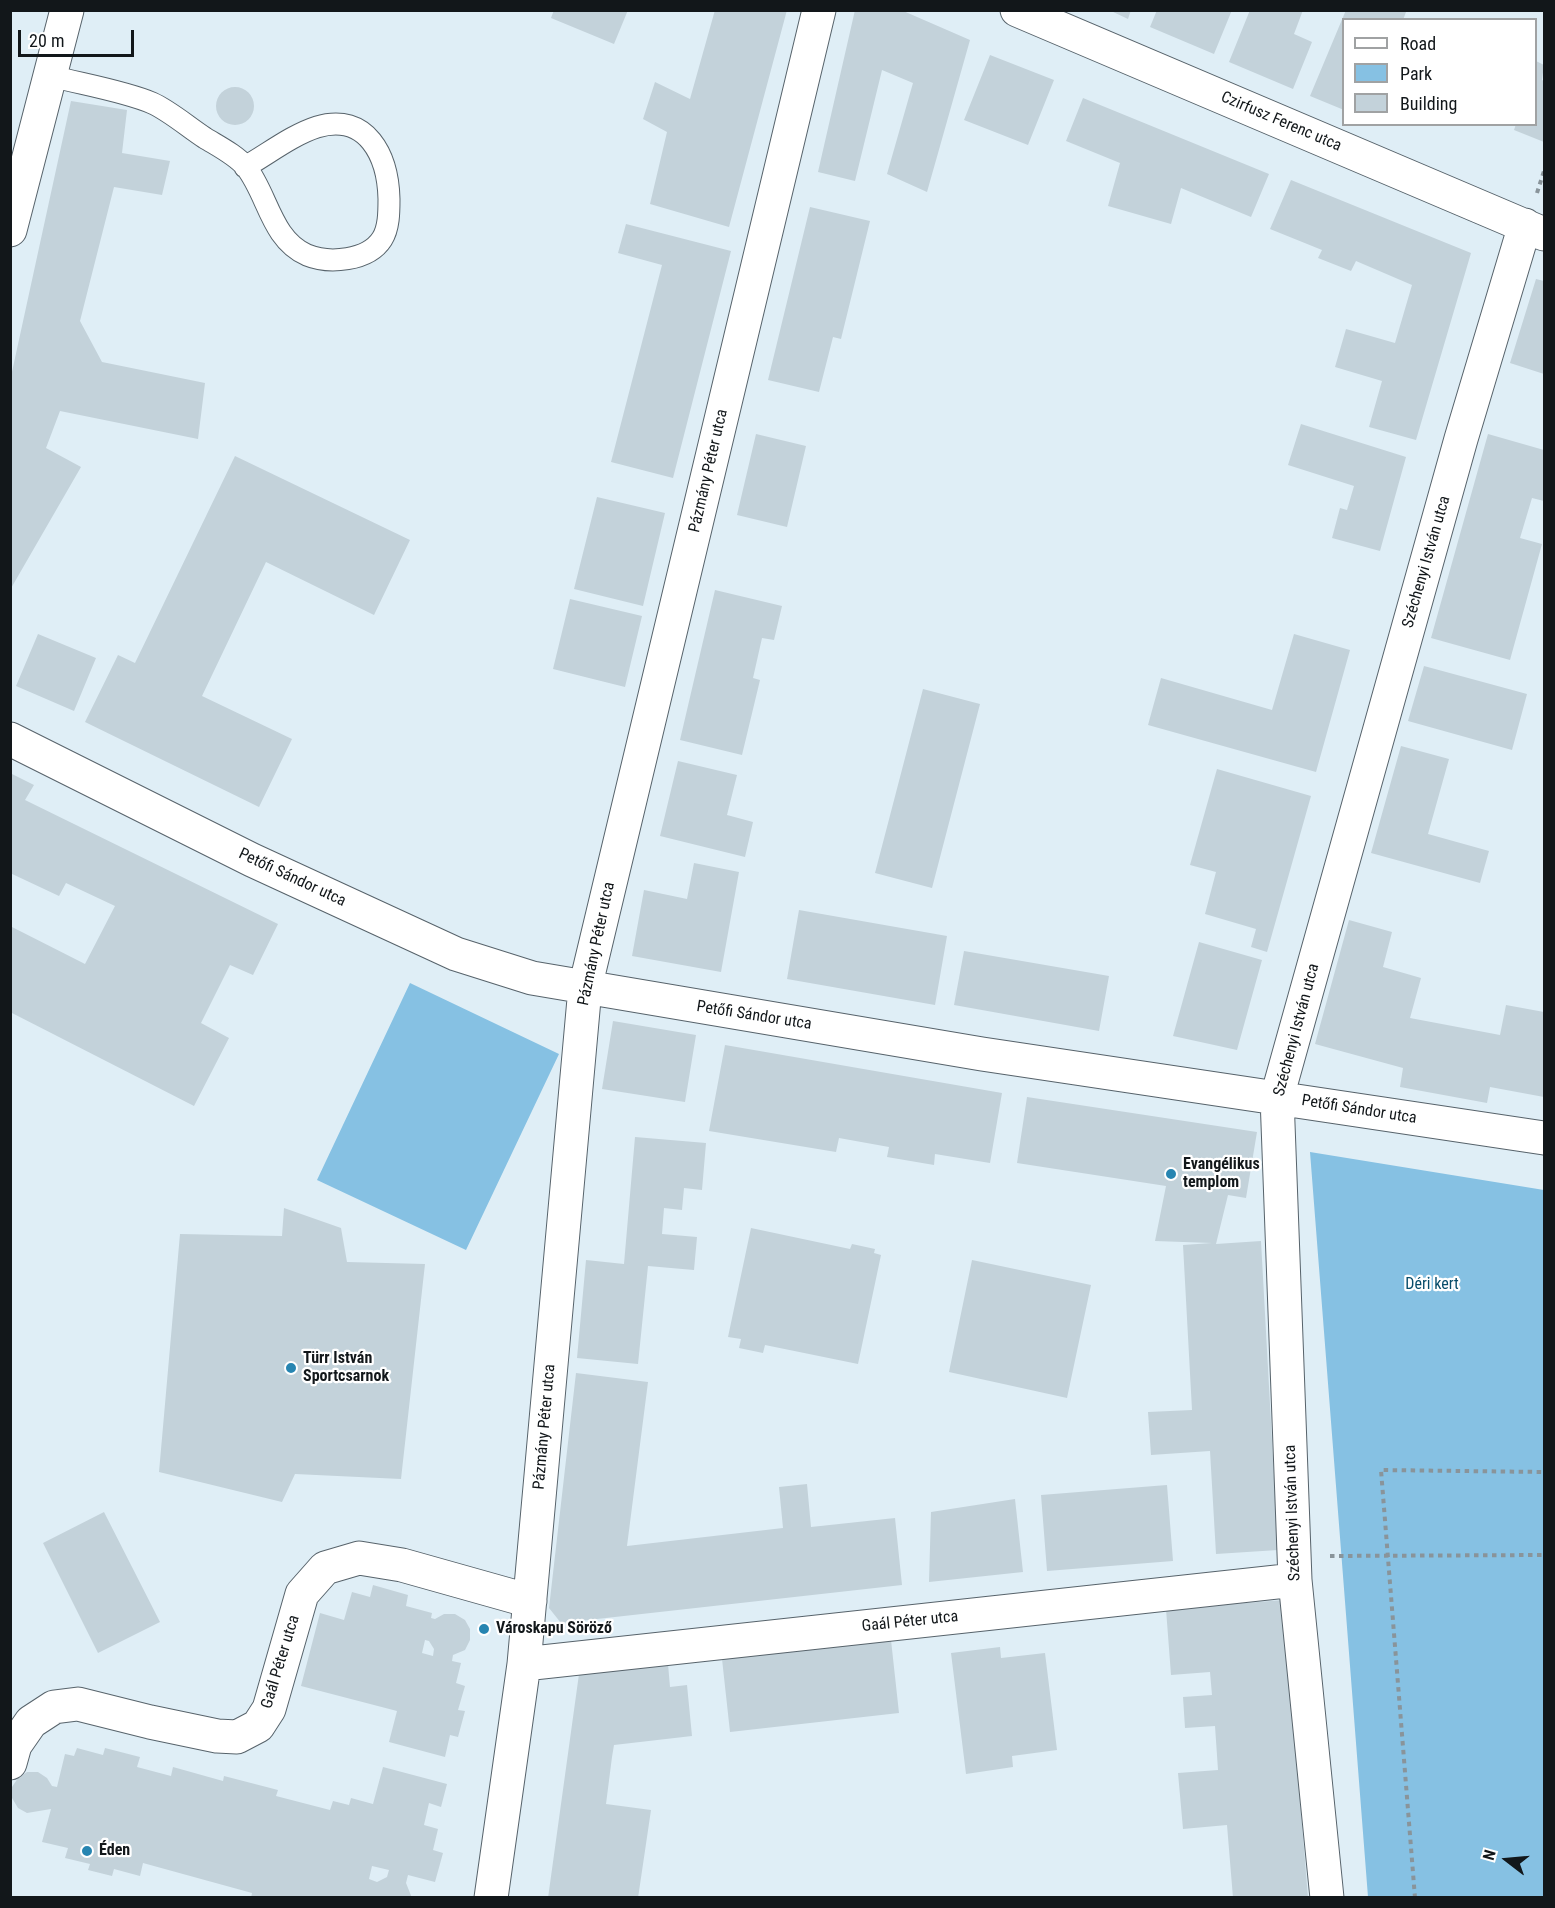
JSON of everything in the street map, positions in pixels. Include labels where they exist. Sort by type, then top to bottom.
[{"type":"street","points":[[10,230],[67,10]]},
{"type":"street","name":"Pázmány Péter utca","points":[[491,1898],[524,1664],[585,988],[819,10]]},
{"type":"street","name":"Czirfusz Ferenc utca","points":[[1017,10],[1535,229]]},
{"type":"street","name":"Széchenyi István utca","points":[[1327,1898],[1294,1569],[1277,1097],[1461,439],[1535,229]]},
{"type":"street","name":"Petőfi Sándor utca","points":[[10,740],[252,860],[456,954],[532,978],[971,1052],[1545,1138]]},
{"type":"street","name":"Gaál Péter utca","points":[[10,1763],[15,1745],[31,1722],[54,1707],[78,1704],[217,1736],[237,1737],[258,1726],[268,1709],[302,1594],[325,1568],[359,1558],[402,1564],[530,1602]]},
{"type":"street","name":"Gaál Péter utca","points":[[524,1664],[1294,1569]]},
{"type":"lane","points":[[51,76],[152,103],[219,147],[245,167],[288,243],[308,255],[332,260],[363,255],[382,239],[389,217],[384,163],[373,142],[359,128],[343,124],[319,126],[303,132],[245,167]]},
{"type":"path","points":[[1415,1898],[1381,1470],[1545,1472]]},
{"type":"path","points":[[1294,1569],[1388,1555],[1545,1555]]},
{"type":"green space","points":[[410,983],[559,1054],[466,1250],[317,1180]]},
{"type":"green space","name":"Déri kert","points":[[1310,1152],[1544,1190],[1544,1897],[1368,1897]]},
{"type":"building","points":[[554,10],[628,10],[614,44],[551,18]]},
{"type":"building","points":[[715,10],[787,10],[729,227],[650,204],[667,132],[643,119],[655,82],[690,99]]},
{"type":"building","points":[[855,10],[901,10],[970,40],[927,192],[887,174],[913,83],[882,70],[855,181],[818,172]]},
{"type":"building","points":[[1109,10],[1131,10],[1128,19]]},
{"type":"building","points":[[1157,10],[1232,10],[1214,54],[1150,27]]},
{"type":"building","points":[[1250,10],[1303,10],[1294,34],[1312,42],[1293,89],[1229,62]]},
{"type":"building","points":[[1346,10],[1406,12],[1404,18],[1343,18]]},
{"type":"building","points":[[1342,20],[1342,109],[1310,96]]},
{"type":"building","points":[[990,55],[1054,80],[1028,145],[964,120]]},
{"type":"building","points":[[1537,62],[1544,65],[1542,80],[1544,81],[1544,142],[1514,130],[1515,126],[1537,126]]},
{"type":"building","points":[[235,87],[248,93],[254,106],[248,119],[235,125],[222,119],[216,106],[222,93]]},
{"type":"building","points":[[1083,98],[1269,174],[1251,217],[1181,188],[1171,224],[1108,206],[1120,163],[1066,141]]},
{"type":"building","points":[[71,101],[127,110],[122,153],[170,161],[162,195],[114,187],[80,321],[102,362],[205,383],[198,439],[60,411],[46,448],[81,467],[10,590],[10,381]]},
{"type":"building","points":[[1291,180],[1471,253],[1416,440],[1369,427],[1382,381],[1335,367],[1346,329],[1395,343],[1412,285],[1356,261],[1351,271],[1318,258],[1322,250],[1270,229]]},
{"type":"building","points":[[810,207],[870,221],[841,339],[833,337],[819,392],[768,380]]},
{"type":"building","points":[[626,224],[731,251],[673,478],[611,462],[662,265],[618,253]]},
{"type":"building","points":[[1536,279],[1544,281],[1544,374],[1510,363]]},
{"type":"building","points":[[1301,424],[1406,457],[1380,551],[1332,538],[1340,508],[1347,510],[1354,486],[1288,465]]},
{"type":"building","points":[[756,434],[806,446],[787,527],[737,515]]},
{"type":"building","points":[[1488,434],[1544,450],[1544,501],[1532,498],[1520,538],[1542,544],[1510,660],[1431,638]]},
{"type":"building","points":[[235,456],[410,540],[374,615],[266,562],[202,696],[292,739],[259,807],[85,722],[118,655],[135,663]]},
{"type":"building","points":[[597,497],[665,513],[643,606],[574,589]]},
{"type":"building","points":[[715,590],[782,606],[774,640],[762,638],[753,678],[760,680],[742,755],[680,740]]},
{"type":"building","points":[[570,599],[642,616],[625,687],[553,669]]},
{"type":"building","points":[[38,634],[96,658],[74,711],[16,686]]},
{"type":"building","points":[[1294,634],[1350,650],[1316,772],[1148,725],[1161,678],[1272,710]]},
{"type":"building","points":[[1424,666],[1527,694],[1512,750],[1408,721]]},
{"type":"building","points":[[923,689],[980,704],[932,888],[875,873]]},
{"type":"building","points":[[1401,746],[1449,759],[1428,834],[1489,851],[1480,883],[1371,853]]},
{"type":"building","points":[[678,761],[737,775],[727,815],[753,822],[745,857],[660,836]]},
{"type":"building","points":[[1217,769],[1311,796],[1267,952],[1251,947],[1256,929],[1205,914],[1216,872],[1190,865]]},
{"type":"building","points":[[10,773],[34,785],[25,800],[278,924],[253,975],[230,965],[201,1023],[229,1038],[194,1106],[10,1012],[10,926],[85,964],[115,906],[66,883],[59,896],[10,873]]},
{"type":"building","points":[[694,863],[739,872],[721,972],[632,956],[644,890],[687,899]]},
{"type":"building","points":[[799,910],[947,936],[935,1005],[787,979]]},
{"type":"building","points":[[1349,920],[1392,932],[1383,967],[1421,978],[1410,1018],[1500,1035],[1506,1005],[1544,1012],[1544,1097],[1490,1087],[1487,1103],[1400,1087],[1403,1068],[1315,1044]]},
{"type":"building","points":[[1199,942],[1262,960],[1237,1050],[1173,1036]]},
{"type":"building","points":[[964,951],[1109,976],[1099,1031],[954,1005]]},
{"type":"building","points":[[613,1021],[696,1035],[685,1102],[602,1089]]},
{"type":"building","points":[[725,1045],[1002,1093],[990,1163],[935,1154],[934,1165],[887,1157],[889,1147],[839,1138],[836,1152],[709,1131]]},
{"type":"building","points":[[1027,1097],[1257,1132],[1246,1198],[1228,1195],[1216,1244],[1261,1241],[1278,1550],[1216,1554],[1210,1451],[1151,1455],[1148,1412],[1192,1410],[1183,1245],[1212,1243],[1155,1241],[1166,1186],[1017,1163]]},
{"type":"building","points":[[635,1137],[706,1143],[702,1190],[684,1188],[682,1210],[664,1208],[662,1234],[697,1237],[694,1270],[648,1266],[638,1364],[577,1358],[586,1260],[624,1264]]},
{"type":"building","name":"Türr István Sportcsarnok","points":[[284,1208],[341,1228],[347,1262],[425,1264],[401,1479],[295,1474],[282,1502],[159,1472],[180,1234],[282,1236]]},
{"type":"building","points":[[751,1228],[850,1249],[852,1244],[875,1249],[874,1253],[881,1255],[858,1364],[765,1345],[763,1353],[739,1348],[741,1339],[728,1337]]},
{"type":"building","points":[[972,1260],[1091,1285],[1067,1398],[949,1372]]},
{"type":"building","points":[[576,1373],[648,1382],[627,1546],[783,1528],[779,1487],[807,1484],[811,1527],[895,1518],[902,1585],[561,1623],[549,1608]]},
{"type":"building","points":[[1167,1485],[1173,1561],[1047,1571],[1041,1495]]},
{"type":"building","points":[[1015,1499],[1023,1572],[929,1582],[931,1512]]},
{"type":"building","points":[[104,1512],[160,1622],[98,1653],[43,1543]]},
{"type":"building","points":[[373,1585],[408,1595],[406,1606],[432,1613],[431,1618],[435,1619],[444,1614],[455,1614],[465,1620],[470,1629],[470,1640],[465,1650],[453,1655],[452,1661],[461,1663],[456,1683],[465,1686],[458,1710],[465,1711],[458,1737],[450,1735],[445,1757],[389,1742],[397,1711],[301,1686],[320,1613],[344,1620],[352,1592],[370,1597]],"holes":[[[425,1640],[429,1641],[434,1649],[433,1656],[422,1653]]]},
{"type":"building","points":[[1284,1600],[1308,1898],[1233,1898],[1227,1825],[1183,1829],[1178,1773],[1218,1770],[1215,1726],[1185,1728],[1183,1697],[1212,1695],[1210,1672],[1171,1675],[1166,1609]]},
{"type":"building","points":[[891,1640],[899,1713],[730,1732],[722,1659]]},
{"type":"building","points":[[1000,1647],[1001,1658],[1045,1653],[1057,1750],[1012,1756],[1013,1767],[966,1774],[951,1653]]},
{"type":"building","points":[[668,1664],[670,1687],[687,1685],[692,1736],[614,1745],[612,1757],[606,1804],[651,1810],[638,1898],[548,1898],[579,1674]]},
{"type":"building","points":[[77,1748],[103,1755],[105,1748],[140,1757],[137,1767],[171,1776],[173,1767],[223,1781],[224,1776],[278,1790],[276,1796],[330,1810],[333,1801],[349,1805],[351,1798],[373,1804],[383,1767],[447,1784],[441,1807],[429,1803],[424,1825],[438,1829],[433,1850],[443,1853],[435,1882],[408,1875],[406,1883],[412,1898],[251,1898],[252,1893],[143,1863],[140,1876],[114,1869],[112,1876],[88,1870],[90,1864],[65,1858],[68,1848],[42,1842],[51,1809],[27,1813],[18,1808],[12,1798],[12,1787],[18,1778],[27,1772],[38,1772],[47,1778],[52,1786],[57,1787],[65,1754],[74,1756]],"holes":[[[372,1866],[389,1870],[387,1877],[377,1882],[369,1879]]]},
{"type":"place","name":"Evangélikus templom","points":[[1171,1174]]},
{"type":"place","name":"Türr István Sportcsarnok","points":[[291,1368]]},
{"type":"place","name":"Városkapu Söröző","points":[[484,1629]]},
{"type":"place","name":"Éden","points":[[87,1851]]}]
